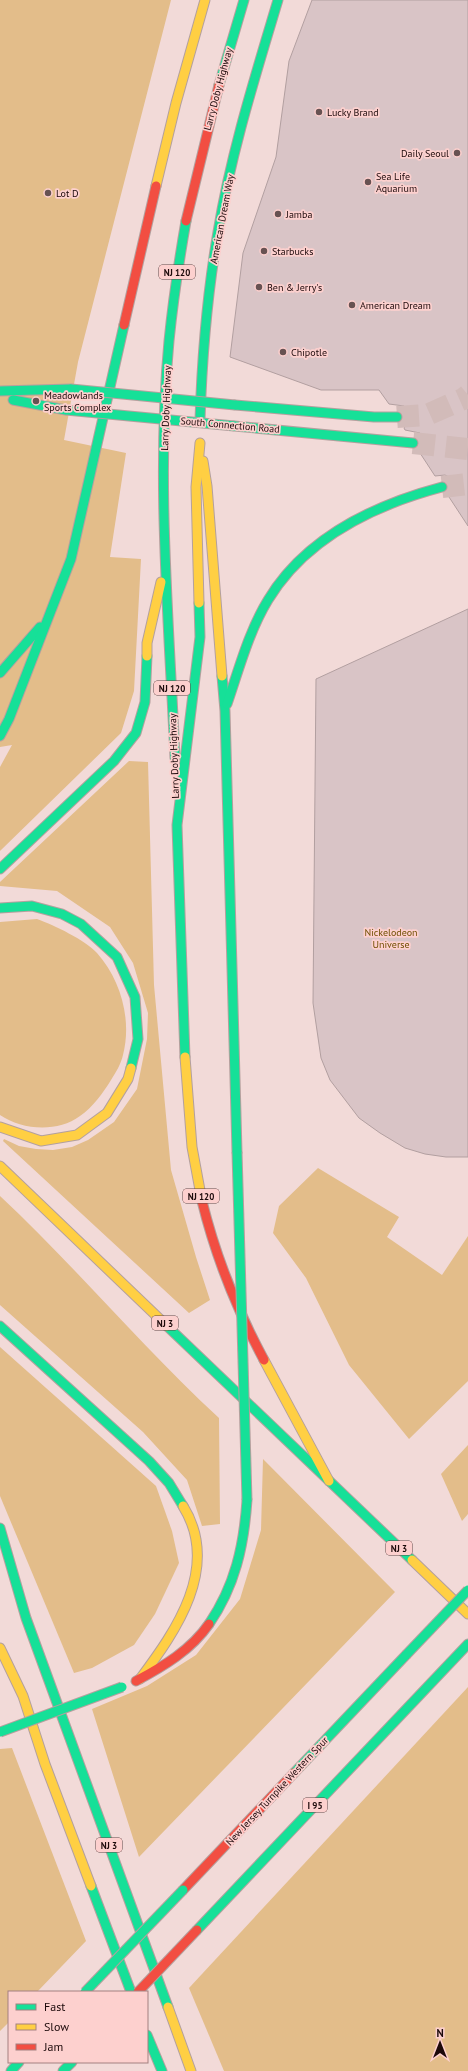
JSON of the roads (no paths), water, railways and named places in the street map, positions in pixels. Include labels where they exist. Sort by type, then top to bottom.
[{"type":"main road","points":[[0,736],[9,719],[51,614],[71,559],[155,188],[182,81],[205,0]]},
{"type":"main road","name":"Larry Doby Highway","points":[[177,825],[167,552],[166,401],[169,340],[176,280],[192,190],[244,0]]},
{"type":"main road","name":"American Dream Way","points":[[200,443],[202,355],[218,234],[240,135],[278,0]]},
{"type":"main road","name":"South Connection Road","points":[[0,391],[71,389],[374,417],[397,417]]},
{"type":"main road","name":"South Connection Road","points":[[0,398],[66,410],[413,443]]},
{"type":"main road","points":[[0,1732],[122,1687],[171,1662],[193,1643],[214,1618],[230,1589],[242,1558],[245,1539],[247,1500],[225,711],[207,486],[200,443]]},
{"type":"main road","points":[[177,825],[200,637],[196,486],[200,443]]},
{"type":"main road","points":[[225,711],[255,626],[270,599],[296,565],[333,533],[364,513],[401,498],[442,487]]},
{"type":"main road","points":[[0,869],[114,761],[136,733],[145,702],[147,643],[167,552]]},
{"type":"main road","points":[[0,673],[51,614]]},
{"type":"main road","name":"NJ 120","points":[[177,825],[186,1095],[192,1147],[211,1238],[241,1317],[329,1481]]},
{"type":"main road","points":[[0,908],[29,906],[58,912],[72,918],[97,935],[108,946],[126,971],[137,1000],[140,1029],[137,1055],[123,1092],[108,1112],[88,1129],[64,1139],[41,1141],[17,1136],[0,1127]]},
{"type":"main road","name":"NJ 3","points":[[0,1166],[468,1614]]},
{"type":"main road","points":[[0,1326],[157,1469],[179,1497],[193,1525],[196,1539],[196,1567],[188,1603],[168,1642],[140,1679]]},
{"type":"main road","points":[[0,1528],[26,1618]]},
{"type":"main road","name":"NJ 3","points":[[3,1573],[26,1618],[191,2071]]},
{"type":"main road","name":"New Jersey Turnpike Western Spur","points":[[87,1991],[468,1590]]},
{"type":"main road","name":"I 95","points":[[139,1991],[468,1644]]},
{"type":"main road","points":[[0,1648],[23,1696],[45,1764],[131,1991]]},
{"type":"main road","points":[[14,1701],[45,1764]]},
{"type":"main road","points":[[148,2037],[162,2071]]},
{"type":"main road","points":[[10,2071],[18,2063]]},
{"type":"main road","points":[[63,2071],[71,2063]]},
{"type":"tunnel","points":[[397,417],[427,415],[463,399],[468,395]]},
{"type":"tunnel","points":[[413,443],[468,449]]},
{"type":"tunnel","points":[[442,487],[468,484]]},
{"type":"place","name":"Lucky Brand","points":[[319,112]]},
{"type":"place","name":"Daily Seoul","points":[[457,153]]},
{"type":"place","name":"Sea Life Aquarium","points":[[368,182]]},
{"type":"place","name":"Lot D","points":[[48,193]]},
{"type":"place","name":"Jamba","points":[[278,214]]},
{"type":"place","name":"Starbucks","points":[[264,251]]},
{"type":"place","name":"Ben & Jerry's","points":[[259,287]]},
{"type":"place","name":"American Dream","points":[[352,305]]},
{"type":"place","name":"Chipotle","points":[[283,352]]},
{"type":"place","name":"Meadowlands Sports Complex","points":[[36,401]]},
{"type":"park label","name":"Nickelodeon Universe","points":[[391,938]]}]
